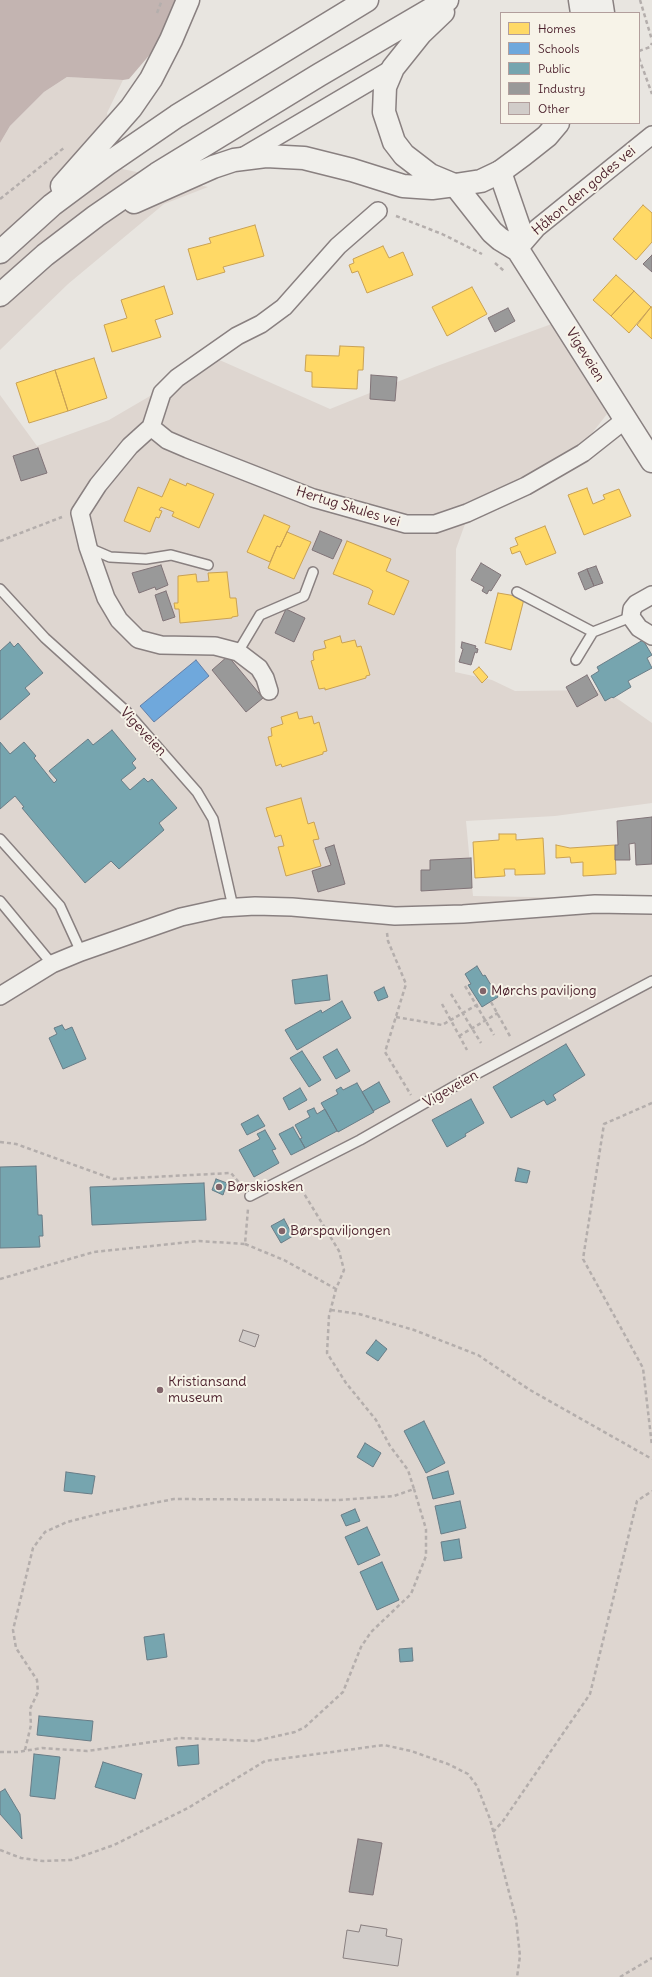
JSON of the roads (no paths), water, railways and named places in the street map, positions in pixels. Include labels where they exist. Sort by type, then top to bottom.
[{"type":"main road","points":[[5,247],[131,108],[157,66],[188,0]]},
{"type":"main road","points":[[5,247],[52,205],[114,159],[177,116],[367,0]]},
{"type":"main road","points":[[0,295],[45,255],[157,174],[447,0]]},
{"type":"main road","points":[[455,185],[430,175],[404,155],[394,142],[386,119],[384,98],[385,87],[394,68],[421,33],[456,0]]},
{"type":"main road","points":[[580,0],[582,12]]},
{"type":"main road","points":[[601,0],[603,12]]},
{"type":"main road","points":[[81,228],[186,178],[234,160],[266,156],[297,158],[352,170],[403,186],[432,188],[481,181],[500,172],[541,141],[557,124]]},
{"type":"main road","points":[[500,172],[520,230],[518,250]]},
{"type":"main road","name":"Vigeveien","points":[[455,185],[492,232],[500,239],[518,250],[652,461]]},
{"type":"street","points":[[234,160],[394,68]]},
{"type":"street","name":"Håkon den godes vei","points":[[518,250],[537,228],[652,135]]},
{"type":"street","points":[[269,691],[265,678],[259,668],[238,652],[215,646],[161,645],[138,639],[119,620],[106,598],[88,547],[80,513],[98,485],[130,446],[151,427],[162,394],[177,378],[237,336],[261,324],[284,307],[338,246],[378,211]]},
{"type":"street","name":"Hertug Skules vei","points":[[151,427],[168,440],[188,449],[313,498],[406,524],[435,524],[467,513],[526,486],[583,452],[626,419]]},
{"type":"street","points":[[652,595],[636,604],[632,609],[631,617],[639,628],[652,636]]},
{"type":"street","points":[[0,996],[52,964],[81,952],[181,917],[233,908],[254,906],[292,907],[385,916],[463,914],[596,904],[652,905]]},
{"type":"lane","points":[[88,547],[110,557],[146,559],[171,555],[208,565]]},
{"type":"lane","points":[[238,652],[260,615],[304,596],[313,572]]},
{"type":"lane","name":"Vigeveien","points":[[0,589],[45,638],[126,712],[197,792],[213,819],[233,908]]},
{"type":"lane","points":[[517,592],[593,632]]},
{"type":"lane","points":[[576,660],[593,632],[631,617]]},
{"type":"lane","points":[[0,838],[60,906],[81,952]]},
{"type":"lane","points":[[0,901],[52,964]]},
{"type":"lane","name":"Vigeveien","points":[[250,1196],[418,1108],[652,981]]},
{"type":"place","name":"Mørchs paviljong","points":[[483,991]]},
{"type":"place","name":"Børskiosken","points":[[219,1187]]},
{"type":"place","name":"Børspaviljongen","points":[[282,1231]]},
{"type":"place","name":"Kristiansand museum","points":[[160,1390]]}]
